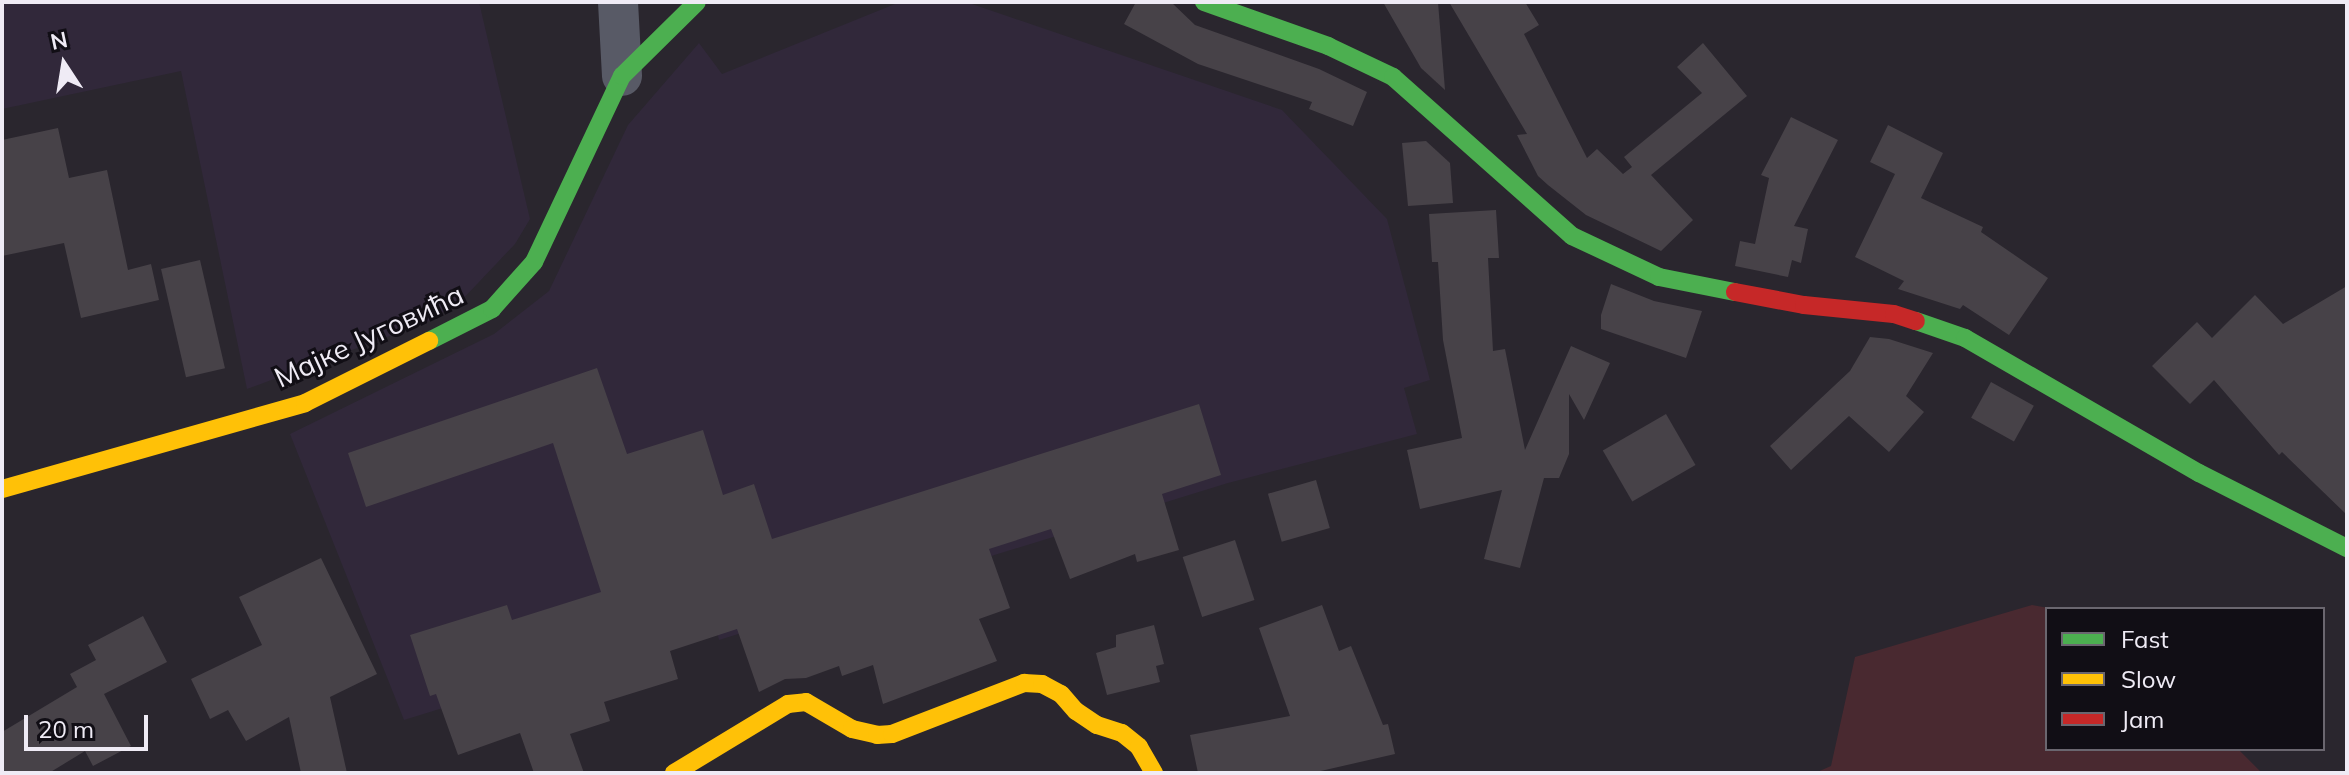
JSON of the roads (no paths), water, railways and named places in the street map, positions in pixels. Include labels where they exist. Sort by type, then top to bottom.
[{"type":"street","points":[[618,2],[622,76]]},
{"type":"street","name":"Мајке Југовића","points":[[2,489],[305,403],[492,309],[534,262],[622,76],[697,2]]},
{"type":"street","points":[[1204,2],[1328,46],[1393,77],[1532,204],[1572,236],[1613,258],[1659,277],[1804,305],[1894,314],[1953,334],[2199,473],[2347,548]]},
{"type":"street","points":[[674,773],[788,704],[806,702],[852,729],[877,735],[892,734],[1024,683],[1042,684],[1061,694],[1076,711],[1097,725],[1122,733],[1139,747],[1154,773]]}]
